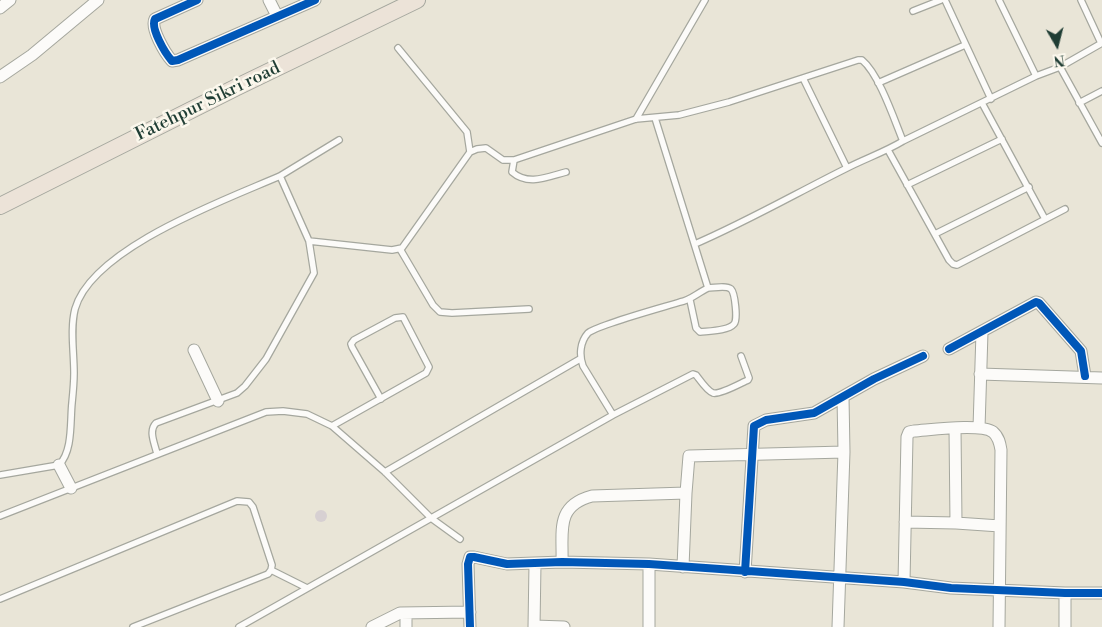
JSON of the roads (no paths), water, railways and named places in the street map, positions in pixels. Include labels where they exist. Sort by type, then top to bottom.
[{"type":"main road","name":"Fatehpur Sikri road","points":[[0,206],[237,86],[417,0]]},
{"type":"street","points":[[0,8],[10,0]]},
{"type":"street","points":[[0,78],[32,55],[98,0]]},
{"type":"street","points":[[196,0],[155,19],[154,28],[172,61],[315,0]]},
{"type":"street","points":[[269,0],[278,16]]},
{"type":"street","points":[[949,349],[1034,302],[1039,303],[1081,351],[1085,376]]},
{"type":"street","points":[[979,428],[982,332]]},
{"type":"street","points":[[194,350],[218,401]]},
{"type":"street","points":[[745,572],[754,426],[766,420],[809,415],[874,378],[923,356]]},
{"type":"street","points":[[980,374],[1102,378]]},
{"type":"street","points":[[838,627],[844,452],[843,397]]},
{"type":"street","points":[[955,428],[956,522]]},
{"type":"street","points":[[904,582],[907,437],[909,432],[979,428],[994,433],[999,440],[1001,450],[999,627]]},
{"type":"street","points":[[683,566],[689,456],[844,452]]},
{"type":"street","points":[[59,465],[71,488]]},
{"type":"street","points":[[562,562],[564,520],[566,512],[572,504],[592,496],[686,493]]},
{"type":"street","points":[[905,522],[956,522],[1000,526]]},
{"type":"street","points":[[470,627],[468,564],[470,557],[507,564],[562,562],[649,564],[904,582],[951,588],[1102,593]]},
{"type":"street","points":[[535,564],[534,626],[564,627]]},
{"type":"street","points":[[649,564],[649,627]]},
{"type":"street","points":[[1065,593],[1065,627]]},
{"type":"street","points":[[372,627],[393,616],[406,613],[470,612]]},
{"type":"street","points":[[406,613],[406,627]]},
{"type":"lane","points":[[636,120],[705,0]]},
{"type":"lane","points":[[913,11],[941,0]]},
{"type":"lane","points":[[945,0],[991,99]]},
{"type":"lane","points":[[999,0],[1036,76]]},
{"type":"lane","points":[[695,244],[736,226],[847,168],[888,150],[1036,76],[1060,68],[1102,43],[1081,0]]},
{"type":"lane","points":[[878,83],[966,45]]},
{"type":"lane","points":[[398,48],[467,132],[470,152]]},
{"type":"lane","points":[[309,241],[392,250],[400,249],[470,152],[477,149],[486,148],[502,160],[514,160],[636,120],[679,115],[729,102],[858,60],[866,63],[878,83],[903,141]]},
{"type":"lane","points":[[1060,68],[1102,143]]},
{"type":"lane","points":[[803,78],[847,168]]},
{"type":"lane","points":[[1079,104],[1102,91]]},
{"type":"lane","points":[[982,103],[1045,218]]},
{"type":"lane","points":[[656,118],[708,288]]},
{"type":"lane","points":[[907,185],[1002,139]]},
{"type":"lane","points":[[0,475],[59,465],[65,459],[68,447],[74,375],[72,324],[75,308],[80,296],[91,279],[129,248],[204,208],[280,176],[339,140]]},
{"type":"lane","points":[[888,150],[953,264],[957,265],[1065,209]]},
{"type":"lane","points":[[514,160],[512,172],[524,180],[566,172]]},
{"type":"lane","points":[[157,454],[152,432],[152,427],[156,423],[218,401],[236,393],[245,386],[266,359],[314,273],[309,241],[280,176]]},
{"type":"lane","points":[[935,234],[1029,186]]},
{"type":"lane","points":[[400,249],[433,305],[440,312],[452,313],[529,308]]},
{"type":"lane","points":[[614,415],[580,359],[583,342],[593,330],[690,300],[708,288],[727,287],[732,290],[737,319],[728,328],[700,332],[696,328],[690,300]]},
{"type":"lane","points":[[332,426],[381,399],[428,371],[429,367],[403,317],[395,318],[354,340],[352,344],[368,379],[381,399]]},
{"type":"lane","points":[[238,627],[614,415],[689,375],[696,375],[714,394],[748,380],[741,356]]},
{"type":"lane","points":[[385,472],[580,359]]},
{"type":"lane","points":[[0,516],[266,412],[274,411],[307,414],[332,426],[385,472],[431,518],[460,539]]},
{"type":"lane","points":[[0,599],[237,501],[249,502],[253,507],[272,565],[268,574],[133,627]]},
{"type":"lane","points":[[271,570],[307,588]]}]
